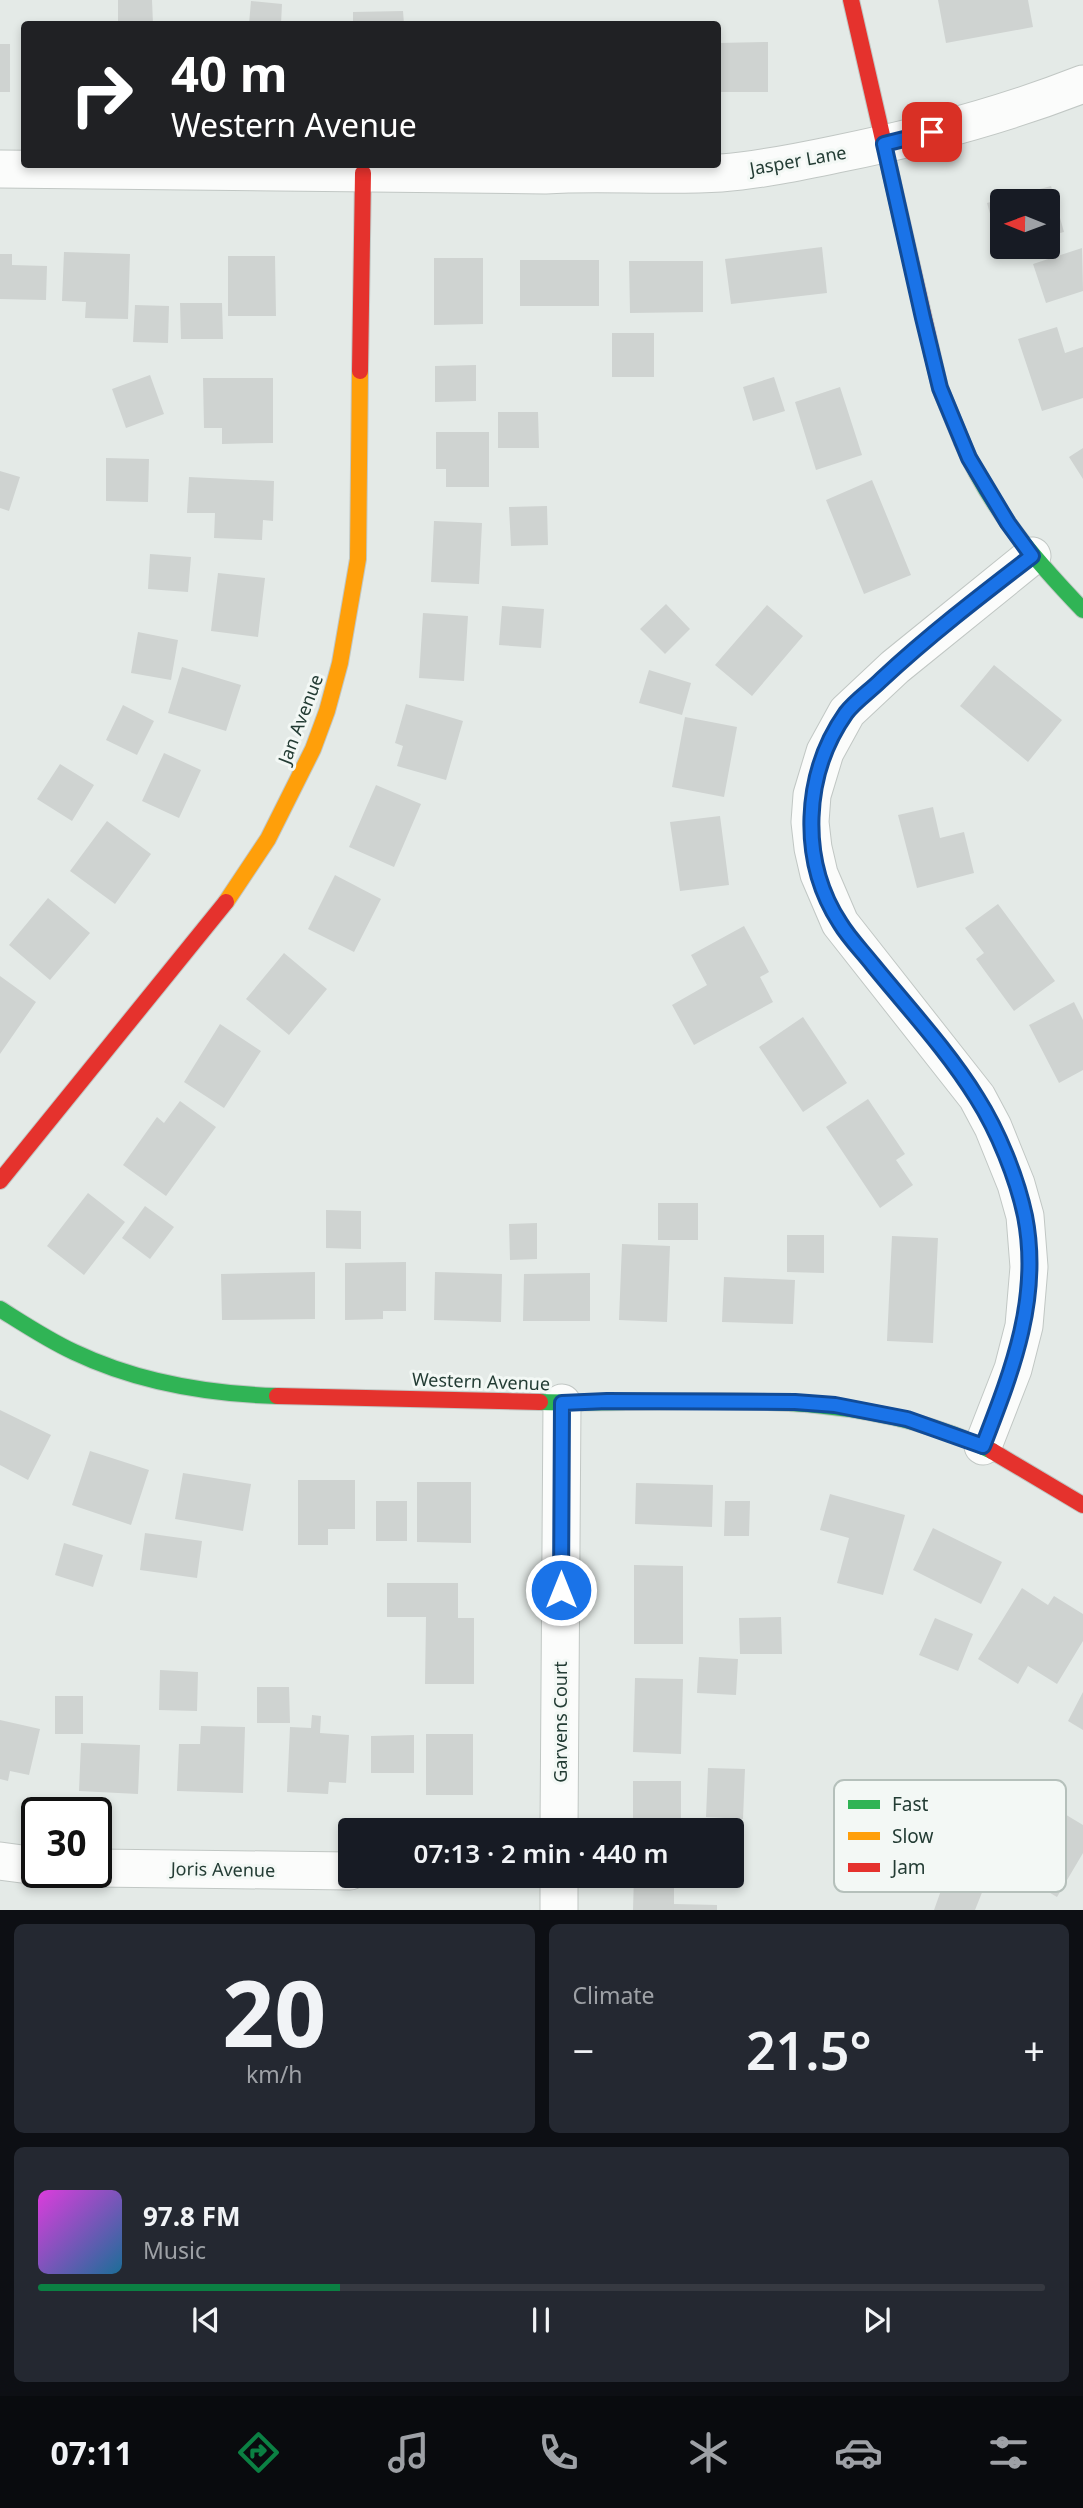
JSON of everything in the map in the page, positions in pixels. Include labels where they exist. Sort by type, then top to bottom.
[{"type":"street","points":[[851,0],[940,388],[969,458],[1008,523],[1032,556],[1083,610]]},
{"type":"street","name":"Jasper Lane","points":[[0,169],[545,175],[722,173],[792,163],[884,144],[1026,107],[1083,84]]},
{"type":"street","name":"Jan Avenue","points":[[0,1181],[229,898],[268,839],[313,749],[327,711],[340,663],[358,559],[363,173]]},
{"type":"street","points":[[983,1446],[1013,1369],[1024,1326],[1029,1267],[1025,1216],[1016,1184],[993,1127],[977,1097],[840,923],[819,874],[810,822],[812,795],[825,752],[847,712],[895,667],[1032,556]]},
{"type":"street","name":"Western Avenue","points":[[0,1309],[79,1354],[135,1375],[239,1395],[562,1403],[795,1402],[835,1405],[907,1419],[983,1446],[1033,1473],[1083,1505]]},
{"type":"street","name":"Garvens Court","points":[[559,1818],[562,1403]]},
{"type":"street","points":[[0,1861],[21,1864]]},
{"type":"street","name":"Joris Avenue","points":[[112,1868],[338,1871]]},
{"type":"street","points":[[559,1888],[559,1909]]},
{"type":"building","points":[[118,0],[152,0],[153,21],[118,21]]},
{"type":"building","points":[[938,0],[1028,0],[1033,27],[946,43]]},
{"type":"building","points":[[251,1],[282,4],[281,21],[249,21]]},
{"type":"building","points":[[403,11],[404,21],[353,21],[353,12]]},
{"type":"building","points":[[768,42],[768,92],[721,92],[721,43]]},
{"type":"building","points":[[0,44],[10,44],[10,92],[0,92]]},
{"type":"building","points":[[822,247],[827,293],[731,304],[725,259]]},
{"type":"building","points":[[1082,248],[1083,291],[1046,303],[1033,264],[1048,259],[1060,259],[1060,255]]},
{"type":"building","points":[[64,252],[130,254],[128,319],[85,318],[86,302],[62,301]]},
{"type":"building","points":[[0,254],[12,254],[12,265],[47,266],[46,300],[0,299]]},
{"type":"building","points":[[228,256],[275,256],[276,316],[228,316]]},
{"type":"building","points":[[434,258],[483,258],[483,324],[434,325]]},
{"type":"building","points":[[520,260],[599,260],[599,306],[520,306]]},
{"type":"building","points":[[629,261],[703,261],[703,312],[630,313]]},
{"type":"building","points":[[180,303],[222,303],[223,339],[181,339]]},
{"type":"building","points":[[135,305],[169,306],[168,343],[133,342]]},
{"type":"building","points":[[1057,327],[1065,353],[1083,347],[1083,398],[1042,411],[1018,339]]},
{"type":"building","points":[[612,333],[654,333],[654,377],[612,377]]},
{"type":"building","points":[[476,365],[476,401],[435,402],[435,366]]},
{"type":"building","points":[[150,375],[164,414],[126,428],[112,389]]},
{"type":"building","points":[[774,377],[785,411],[753,421],[743,387]]},
{"type":"building","points":[[203,378],[273,378],[273,443],[222,444],[222,428],[204,428]]},
{"type":"building","points":[[840,387],[862,455],[816,470],[795,402]]},
{"type":"building","points":[[498,412],[538,412],[539,448],[498,448]]},
{"type":"building","points":[[436,432],[489,432],[489,487],[446,487],[446,469],[436,469]]},
{"type":"building","points":[[1083,448],[1083,479],[1069,457]]},
{"type":"building","points":[[106,458],[149,459],[148,502],[106,501]]},
{"type":"building","points":[[0,471],[20,477],[9,511],[0,508]]},
{"type":"building","points":[[189,477],[274,481],[273,521],[263,520],[262,540],[214,538],[215,513],[187,513]]},
{"type":"building","points":[[872,480],[911,575],[864,594],[826,500]]},
{"type":"building","points":[[547,506],[548,545],[511,546],[509,507]]},
{"type":"building","points":[[434,521],[482,523],[479,584],[431,582]]},
{"type":"building","points":[[150,554],[191,557],[188,592],[148,589]]},
{"type":"building","points":[[218,573],[265,578],[258,637],[211,631]]},
{"type":"building","points":[[666,604],[690,629],[665,654],[640,629]]},
{"type":"building","points":[[767,605],[803,636],[752,696],[715,665]]},
{"type":"building","points":[[502,606],[544,609],[541,648],[499,645]]},
{"type":"building","points":[[423,613],[468,616],[464,681],[419,678]]},
{"type":"building","points":[[138,632],[178,640],[171,680],[131,673]]},
{"type":"building","points":[[994,665],[1062,720],[1028,762],[960,706]]},
{"type":"building","points":[[182,667],[241,685],[226,731],[168,713]]},
{"type":"building","points":[[649,670],[691,683],[682,715],[639,703]]},
{"type":"building","points":[[406,704],[463,721],[446,780],[397,766],[403,746],[395,743]]},
{"type":"building","points":[[123,705],[154,721],[137,755],[106,740]]},
{"type":"building","points":[[685,717],[737,727],[724,797],[672,787]]},
{"type":"building","points":[[164,753],[201,770],[179,818],[142,801]]},
{"type":"building","points":[[60,764],[94,785],[72,821],[37,799]]},
{"type":"building","points":[[376,785],[421,804],[394,867],[349,847]]},
{"type":"building","points":[[933,807],[940,838],[964,832],[974,873],[917,888],[898,815]]},
{"type":"building","points":[[720,816],[729,885],[680,891],[670,822]]},
{"type":"building","points":[[107,821],[151,854],[115,904],[70,871]]},
{"type":"building","points":[[335,875],[381,899],[354,952],[308,929]]},
{"type":"building","points":[[48,898],[90,933],[50,980],[9,945]]},
{"type":"building","points":[[998,904],[1055,981],[1014,1011],[976,959],[984,953],[965,928]]},
{"type":"building","points":[[744,926],[769,972],[760,977],[773,1002],[694,1045],[672,1005],[707,985],[691,955]]},
{"type":"building","points":[[284,953],[327,989],[289,1035],[246,999]]},
{"type":"building","points":[[0,976],[36,1002],[0,1054]]},
{"type":"building","points":[[1074,1002],[1083,1020],[1083,1070],[1059,1083],[1029,1025]]},
{"type":"building","points":[[803,1017],[847,1083],[803,1112],[759,1047]]},
{"type":"building","points":[[220,1024],[261,1051],[224,1108],[184,1082]]},
{"type":"building","points":[[868,1099],[905,1154],[896,1160],[913,1185],[880,1208],[826,1127]]},
{"type":"building","points":[[180,1101],[216,1127],[166,1196],[123,1165],[157,1117],[164,1123]]},
{"type":"building","points":[[88,1193],[125,1222],[84,1275],[47,1246]]},
{"type":"building","points":[[658,1203],[698,1203],[698,1240],[658,1240]]},
{"type":"building","points":[[145,1206],[174,1227],[150,1259],[122,1238]]},
{"type":"building","points":[[326,1210],[361,1211],[361,1249],[326,1248]]},
{"type":"building","points":[[537,1223],[537,1259],[510,1260],[509,1224]]},
{"type":"building","points":[[787,1235],[824,1235],[824,1273],[787,1272]]},
{"type":"building","points":[[892,1236],[938,1238],[933,1343],[887,1341]]},
{"type":"building","points":[[622,1244],[670,1246],[667,1322],[619,1320]]},
{"type":"building","points":[[406,1262],[406,1311],[383,1311],[383,1319],[345,1320],[345,1263]]},
{"type":"building","points":[[315,1272],[315,1319],[222,1320],[221,1274]]},
{"type":"building","points":[[435,1272],[502,1274],[501,1322],[434,1320]]},
{"type":"building","points":[[590,1273],[590,1321],[523,1321],[524,1274]]},
{"type":"building","points":[[724,1277],[795,1280],[793,1324],[722,1322]]},
{"type":"building","points":[[0,1410],[51,1435],[28,1480],[0,1465]]},
{"type":"building","points":[[90,1451],[149,1470],[131,1525],[72,1505]]},
{"type":"building","points":[[183,1473],[251,1484],[243,1531],[175,1519]]},
{"type":"building","points":[[298,1480],[355,1480],[355,1529],[328,1529],[328,1545],[298,1545]]},
{"type":"building","points":[[417,1482],[471,1482],[471,1543],[417,1542]]},
{"type":"building","points":[[636,1483],[713,1485],[712,1527],[635,1524]]},
{"type":"building","points":[[830,1494],[905,1515],[883,1595],[837,1583],[849,1538],[820,1530]]},
{"type":"building","points":[[376,1501],[407,1501],[407,1541],[376,1541]]},
{"type":"building","points":[[725,1501],[750,1501],[749,1536],[724,1536]]},
{"type":"building","points":[[933,1528],[1002,1562],[981,1604],[913,1570]]},
{"type":"building","points":[[145,1533],[202,1541],[197,1578],[140,1570]]},
{"type":"building","points":[[64,1543],[103,1555],[93,1587],[55,1575]]},
{"type":"building","points":[[634,1565],[683,1566],[683,1644],[634,1644]]},
{"type":"building","points":[[387,1583],[458,1583],[458,1618],[474,1618],[474,1684],[425,1684],[426,1617],[387,1617]]},
{"type":"building","points":[[1022,1588],[1048,1605],[1054,1596],[1083,1614],[1083,1641],[1057,1684],[1028,1666],[1018,1684],[978,1659]]},
{"type":"building","points":[[781,1617],[782,1654],[740,1654],[739,1618]]},
{"type":"building","points":[[935,1618],[973,1634],[958,1671],[919,1655]]},
{"type":"building","points":[[699,1657],[738,1659],[736,1695],[697,1693]]},
{"type":"building","points":[[160,1670],[198,1672],[197,1711],[159,1710]]},
{"type":"building","points":[[635,1678],[683,1679],[681,1754],[633,1752]]},
{"type":"building","points":[[257,1687],[289,1687],[290,1723],[257,1723]]},
{"type":"building","points":[[1083,1692],[1083,1730],[1068,1721]]},
{"type":"building","points":[[55,1696],[83,1696],[83,1734],[55,1734]]},
{"type":"building","points":[[312,1715],[321,1716],[320,1733],[349,1735],[346,1783],[329,1782],[328,1794],[287,1792],[290,1727],[311,1728]]},
{"type":"building","points":[[0,1720],[40,1729],[29,1775],[10,1771],[8,1781],[0,1779]]},
{"type":"building","points":[[201,1726],[245,1727],[243,1793],[177,1791],[179,1744],[200,1744]]},
{"type":"building","points":[[426,1734],[473,1734],[473,1795],[426,1795]]},
{"type":"building","points":[[414,1735],[414,1773],[371,1773],[371,1736]]},
{"type":"building","points":[[81,1743],[140,1745],[138,1794],[79,1791]]},
{"type":"building","points":[[708,1768],[745,1769],[743,1818],[706,1817]]},
{"type":"building","points":[[633,1781],[681,1781],[681,1818],[633,1818]]},
{"type":"building","points":[[1066,1815],[1083,1825],[1083,1853],[1066,1882]]},
{"type":"building","points":[[634,1888],[674,1888],[674,1904],[717,1905],[717,1910],[633,1910]]},
{"type":"building","points":[[940,1892],[982,1892],[975,1910],[934,1910]]},
{"type":"traffic: fast","points":[[962,442],[999,511],[1048,572],[1083,610]]},
{"type":"traffic: fast","points":[[0,1309],[64,1347],[148,1379],[199,1389],[277,1396]]},
{"type":"traffic: fast","points":[[540,1402],[712,1401],[827,1406],[883,1415],[938,1429],[992,1451]]},
{"type":"traffic: slow","points":[[226,902],[268,839],[313,749],[340,663],[358,559],[360,371]]},
{"type":"traffic: jam","points":[[851,0],[940,388],[962,442]]},
{"type":"traffic: jam","points":[[360,371],[363,173]]},
{"type":"traffic: jam","points":[[0,1181],[226,902]]},
{"type":"traffic: jam","points":[[277,1396],[540,1402]]},
{"type":"traffic: jam","points":[[992,1451],[1083,1505]]},
{"type":"route","points":[[561,1590],[562,1403],[795,1402],[835,1405],[907,1419],[983,1446],[1013,1369],[1024,1326],[1029,1267],[1025,1216],[1016,1184],[993,1127],[977,1097],[956,1068],[840,923],[819,874],[810,822],[812,795],[825,752],[847,712],[895,667],[1032,556],[1008,523],[969,458],[940,388],[923,318],[884,144],[932,132]]}]
